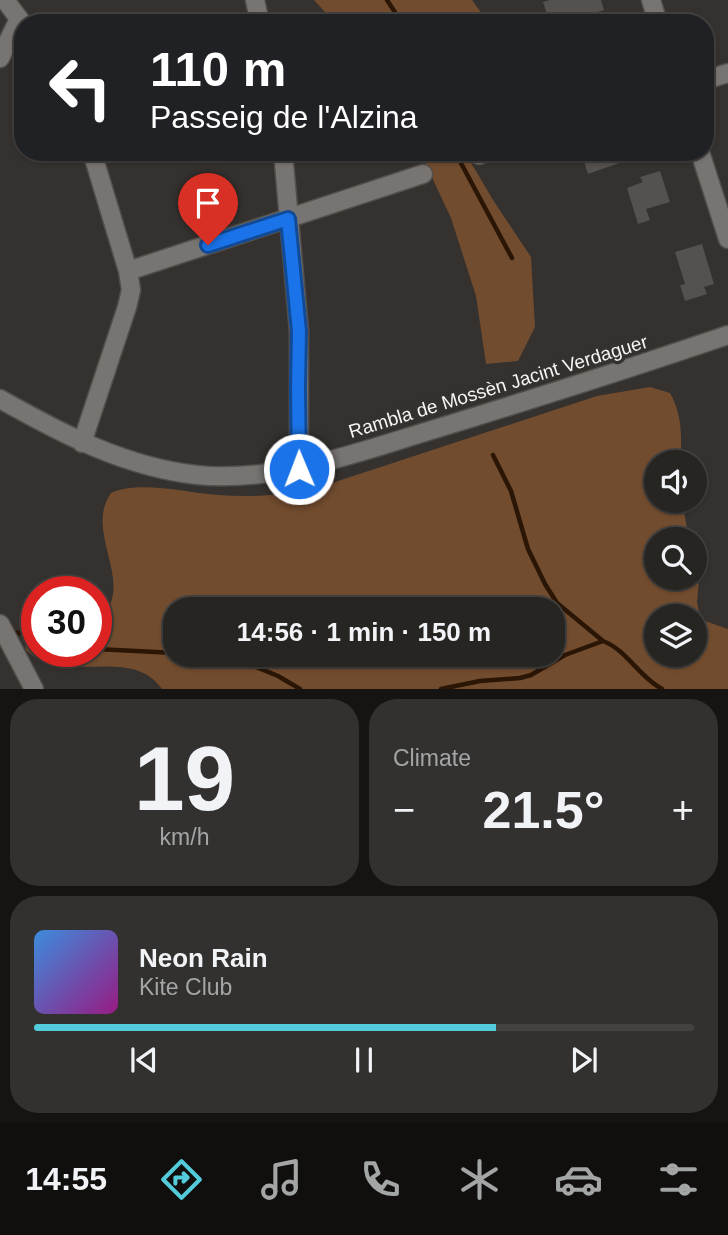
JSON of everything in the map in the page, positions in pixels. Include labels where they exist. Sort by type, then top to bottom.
[{"type":"street","points":[[0,58],[14,34]]},
{"type":"street","points":[[82,443],[131,290],[128,271],[95,161]]},
{"type":"street","points":[[284,161],[299,331],[299,469]]},
{"type":"street","points":[[703,161],[728,239]]},
{"type":"street","points":[[128,271],[423,174]]},
{"type":"street","name":"Rambla de Mossèn Jacint Verdaguer","points":[[0,399],[82,443],[153,467],[198,475],[247,475],[299,469],[462,421],[728,335]]},
{"type":"street","points":[[0,624],[34,689]]},
{"type":"shaded area","points":[[314,0],[472,0],[480,11],[479,14],[327,14]]},
{"type":"shaded area","points":[[424,161],[470,161],[531,257],[535,327],[518,361],[486,364],[476,296],[451,218]]},
{"type":"shaded area","points":[[650,387],[670,393],[677,410],[681,450],[644,450],[644,513],[684,513],[687,527],[644,527],[644,590],[698,590],[697,604],[644,604],[644,667],[707,667],[707,622],[728,629],[728,689],[162,689],[149,676],[133,669],[112,667],[113,577],[103,526],[104,509],[111,493],[149,487],[206,494],[260,496],[329,484],[597,396]]},
{"type":"building","points":[[601,0],[604,10],[592,14],[547,14],[543,2]]},
{"type":"building","points":[[584,161],[625,161],[588,174]]},
{"type":"building","points":[[660,171],[670,202],[646,209],[650,220],[638,224],[627,188],[643,182],[640,177]]},
{"type":"building","points":[[702,244],[714,284],[704,287],[707,294],[685,301],[680,285],[685,284],[675,252]]},
{"type":"waterway","points":[[387,0],[396,14]]},
{"type":"waterway","points":[[460,161],[512,258]]},
{"type":"waterway","points":[[493,455],[511,491],[528,549],[545,584],[557,603],[603,641]]},
{"type":"waterway","points":[[11,632],[21,633]]},
{"type":"waterway","points":[[441,689],[531,675],[565,655],[603,641],[619,651],[646,678],[662,689]]},
{"type":"waterway","points":[[112,650],[163,652]]},
{"type":"waterway","points":[[256,667],[300,689]]},
{"type":"route","points":[[208,245],[288,219],[299,331],[299,469]]}]
